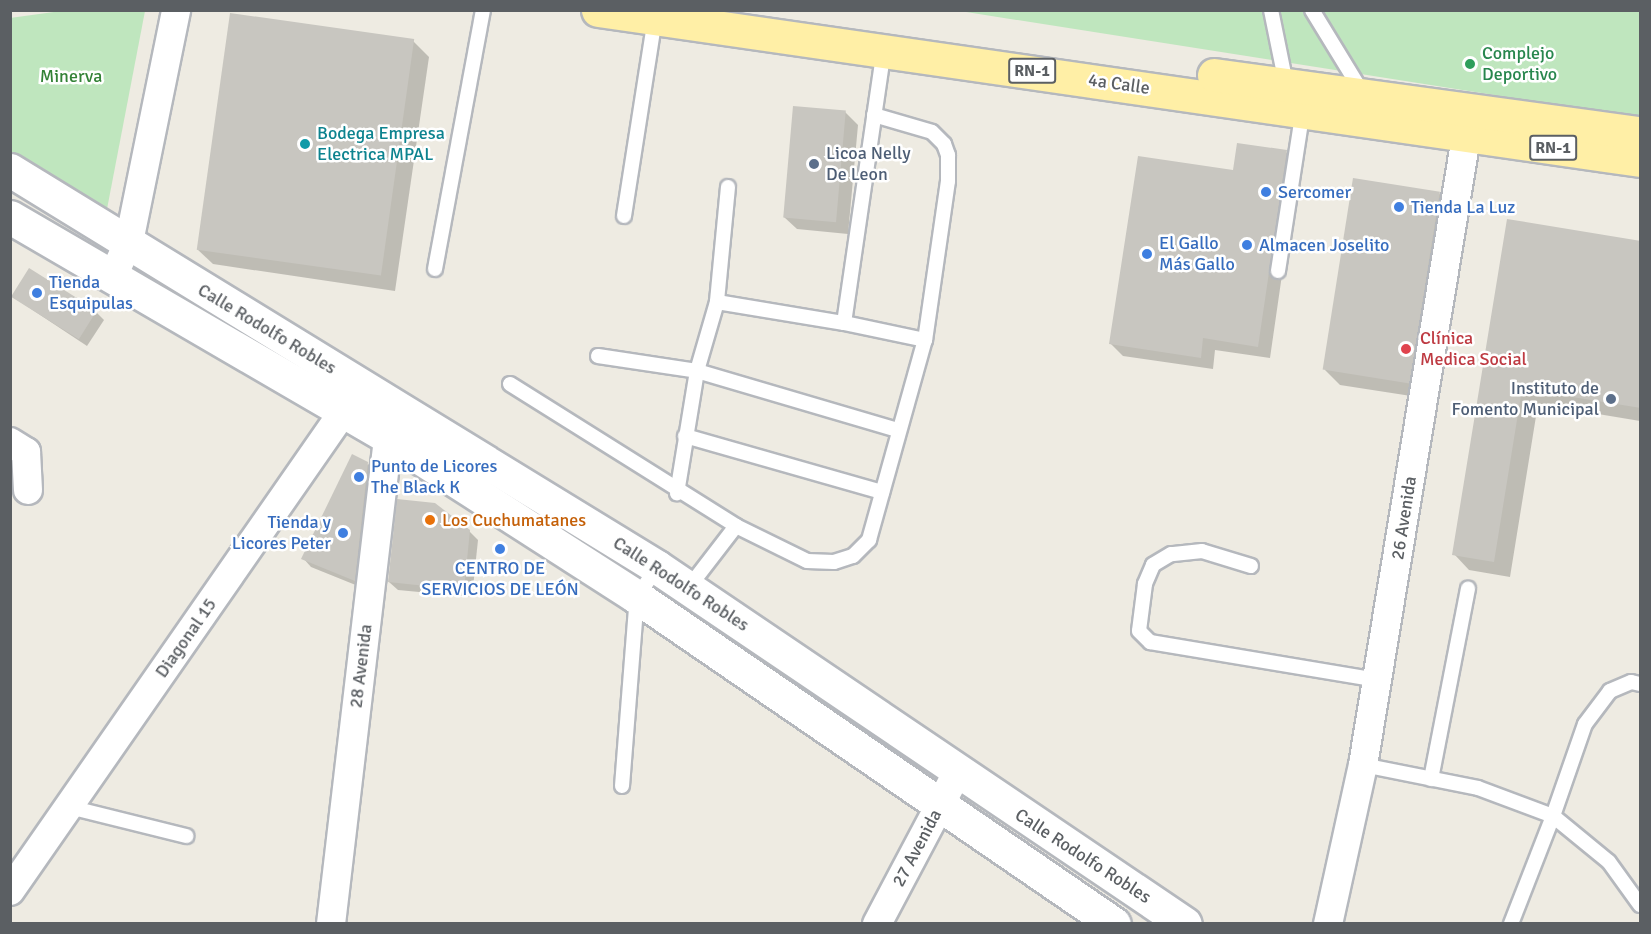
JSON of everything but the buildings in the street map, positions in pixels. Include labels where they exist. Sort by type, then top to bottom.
[{"type":"main road","name":"4a Calle","points":[[598,10],[884,50],[1294,97],[1365,96],[1468,122],[1641,160]]},
{"type":"main road","name":"4a Calle","points":[[738,10],[1468,122],[1641,133]]},
{"type":"main road","name":"Calle Rodolfo Robles","points":[[10,171],[361,386],[394,423],[637,597],[1114,924]]},
{"type":"main road","name":"Calle Rodolfo Robles","points":[[10,217],[342,413],[394,423],[657,567],[957,773],[1185,924]]},
{"type":"street","points":[[112,278],[129,242],[177,10]]},
{"type":"street","name":"26 Avenida","points":[[1328,924],[1363,765],[1468,122]]},
{"type":"street","name":"Diagonal 15","points":[[10,891],[361,386]]},
{"type":"street","name":"28 Avenida","points":[[331,924],[394,423]]},
{"type":"street","points":[[10,442],[26,452],[28,490]]},
{"type":"street","name":"27 Avenida","points":[[877,924],[957,773]]},
{"type":"lane","points":[[435,269],[483,10]]},
{"type":"lane","points":[[1270,10],[1294,97],[1278,272]]},
{"type":"lane","points":[[1312,10],[1365,96]]},
{"type":"lane","points":[[624,216],[655,18]]},
{"type":"lane","points":[[844,323],[884,50]]},
{"type":"lane","points":[[510,384],[678,493],[736,526],[807,561],[834,562],[853,556],[869,540],[925,340],[945,205],[948,155],[944,144],[932,132],[874,115]]},
{"type":"lane","points":[[678,493],[685,436],[697,371],[717,302],[728,187]]},
{"type":"lane","points":[[717,302],[844,323],[925,340]]},
{"type":"lane","points":[[598,356],[697,371],[898,430]]},
{"type":"lane","points":[[685,436],[882,492]]},
{"type":"lane","points":[[689,588],[736,526]]},
{"type":"lane","points":[[1251,566],[1202,551],[1171,554],[1153,565],[1144,584],[1139,631],[1150,642],[1377,680]]},
{"type":"lane","points":[[622,786],[637,597],[657,567]]},
{"type":"lane","points":[[1431,779],[1468,589]]},
{"type":"lane","points":[[1511,924],[1553,816],[1585,724],[1610,691],[1631,682],[1641,684]]},
{"type":"lane","points":[[1363,765],[1478,788],[1553,816],[1609,862],[1641,905]]},
{"type":"lane","points":[[69,807],[186,836]]},
{"type":"green space","name":"Minerva","points":[[61,11],[145,11],[107,209],[11,152],[10,18]]},
{"type":"green space","name":"Complejo Deportivo","points":[[960,11],[1640,11],[1640,118]]},
{"type":"place","name":"Complejo Deportivo","points":[[1470,64]]},
{"type":"place","name":"Bodega Empresa Electrica MPAL","points":[[305,144]]},
{"type":"place","name":"Licoa Nelly De Leon","points":[[814,164]]},
{"type":"place","name":"Sercomer","points":[[1266,192]]},
{"type":"place","name":"Tienda La Luz","points":[[1399,207]]},
{"type":"place","name":"Almacen Joselito","points":[[1247,245]]},
{"type":"place","name":"El Gallo Más Gallo","points":[[1147,254]]},
{"type":"place","name":"Tienda Esquipulas","points":[[37,293]]},
{"type":"place","name":"Clínica Medica Social","points":[[1406,349]]},
{"type":"place","name":"Instituto de Fomento Municipal","points":[[1611,399]]},
{"type":"place","name":"Punto de Licores The Black K","points":[[359,477]]},
{"type":"place","name":"Los Cuchumatanes","points":[[430,520]]},
{"type":"place","name":"Tienda y Licores Peter","points":[[343,533]]},
{"type":"place","name":"CENTRO DE SERVICIOS DE LEÓN","points":[[500,549]]}]
